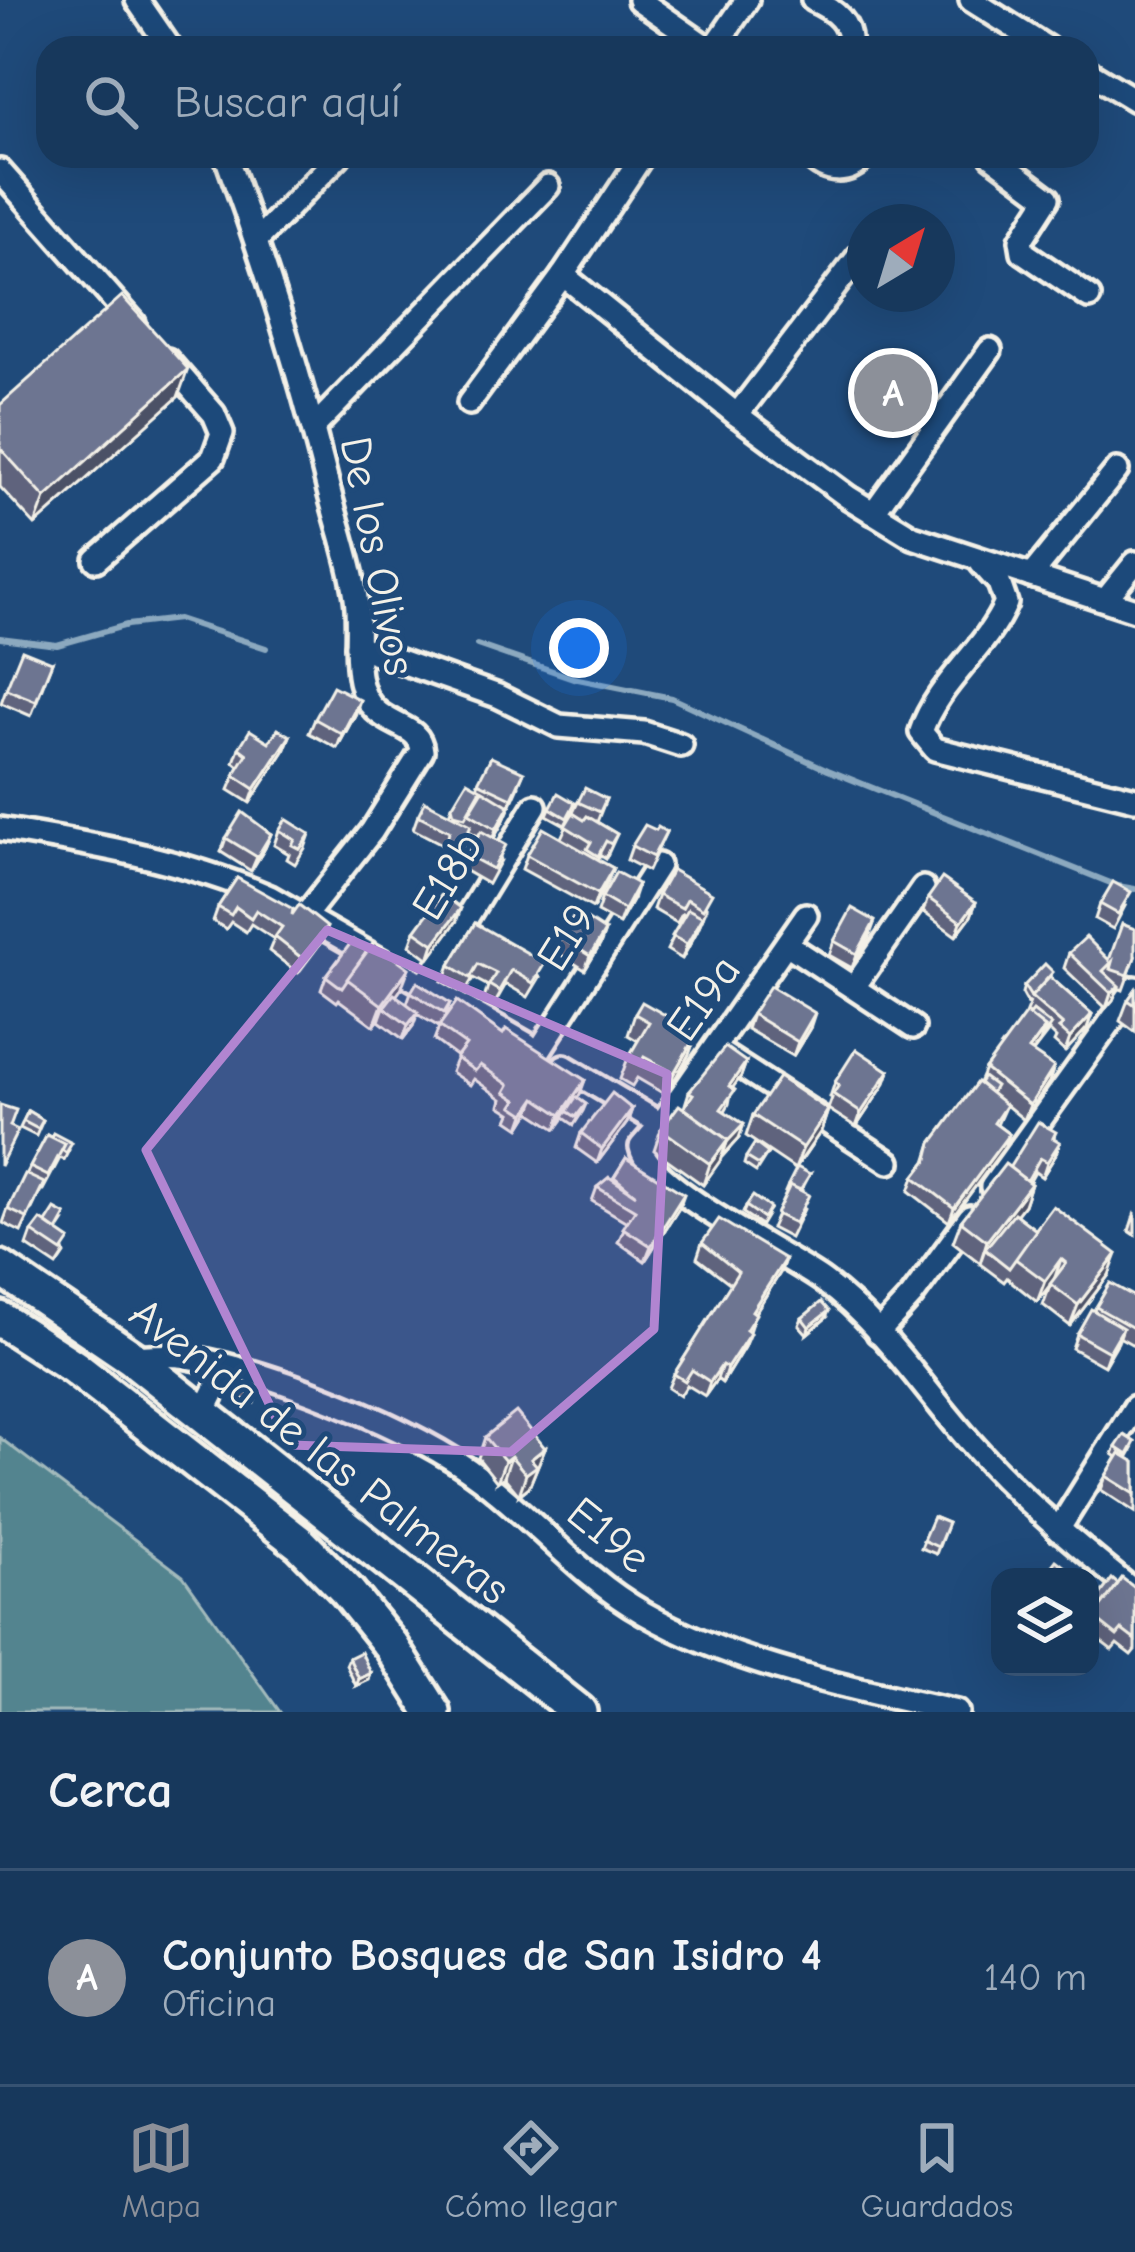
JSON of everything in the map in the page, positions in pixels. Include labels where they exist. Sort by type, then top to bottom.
[{"type":"main road","name":"Avenida de las Palmeras","points":[[0,1268],[204,1412],[579,1712]]},
{"type":"main road","name":"Avenida de las Palmeras","points":[[0,1319],[74,1367],[301,1544],[392,1647],[433,1712]]},
{"type":"street","points":[[137,0],[162,36]]},
{"type":"street","points":[[639,0],[693,36]]},
{"type":"street","points":[[720,36],[747,0]]},
{"type":"street","points":[[813,0],[845,22],[850,36]]},
{"type":"street","points":[[971,0],[1026,36]]},
{"type":"street","points":[[1004,23],[1018,0]]},
{"type":"street","points":[[1099,77],[1133,95]]},
{"type":"street","name":"De los Olivos","points":[[230,168],[314,427],[356,599],[358,675],[364,700],[371,710],[414,733],[422,751],[333,885],[304,916]]},
{"type":"street","points":[[256,240],[327,168]]},
{"type":"street","points":[[469,403],[634,168]]},
{"type":"street","points":[[1008,168],[1048,198],[1022,240],[1023,253],[1090,297]]},
{"type":"street","points":[[0,171],[214,414],[222,434],[213,458],[96,560]]},
{"type":"street","points":[[314,427],[548,186]]},
{"type":"street","points":[[737,415],[847,273]]},
{"type":"street","points":[[562,275],[737,415],[913,536],[1135,610]]},
{"type":"street","points":[[873,512],[990,350]]},
{"type":"street","points":[[1031,576],[1117,470]]},
{"type":"street","points":[[976,559],[999,583],[1006,603],[998,621],[927,713],[921,732],[935,749],[1134,797]]},
{"type":"street","points":[[1106,599],[1135,563]]},
{"type":"street","points":[[358,646],[498,696],[559,726],[644,734],[680,746]]},
{"type":"street","name":"E18b","points":[[425,986],[535,806]]},
{"type":"street","points":[[0,829],[98,845],[226,878],[304,916],[661,1124],[641,1147],[649,1167],[826,1283],[878,1333],[997,1472],[1058,1530],[1135,1592]]},
{"type":"street","name":"E19","points":[[539,1052],[658,865]]},
{"type":"street","points":[[854,987],[923,889]]},
{"type":"street","name":"E19a","points":[[661,1124],[806,915]]},
{"type":"street","points":[[788,945],[913,1028]]},
{"type":"street","points":[[878,1333],[912,1295],[1135,988]]},
{"type":"street","points":[[716,1050],[889,1162]]},
{"type":"street","name":"E19e","points":[[131,1357],[181,1356],[236,1368],[349,1409],[435,1447],[481,1479],[617,1594],[678,1630],[824,1681],[957,1712]]},
{"type":"street","points":[[204,1412],[217,1386],[236,1368]]},
{"type":"street","points":[[1058,1530],[1135,1407]]},
{"type":"highlighted area","points":[[327,930],[667,1074],[654,1329],[511,1452],[289,1445],[146,1150]]},
{"type":"green space","points":[[0,1438],[183,1576],[280,1712],[0,1712]]},
{"type":"building","points":[[122,296],[188,369],[45,498],[0,448],[0,405]]},
{"type":"building","points":[[22,650],[52,662],[36,701],[6,689]]},
{"type":"building","points":[[333,686],[360,700],[342,734],[315,719]]},
{"type":"building","points":[[278,729],[290,736],[255,789],[234,775],[247,754],[239,748],[250,730],[269,742]]},
{"type":"building","points":[[491,757],[524,772],[512,798],[478,782]]},
{"type":"building","points":[[467,781],[481,789],[465,817],[454,814],[452,806]]},
{"type":"building","points":[[585,788],[606,799],[600,812],[578,802]]},
{"type":"building","points":[[483,790],[509,806],[496,829],[469,813]]},
{"type":"building","points":[[558,793],[575,803],[567,818],[550,808]]},
{"type":"building","points":[[425,801],[471,825],[460,848],[447,842],[449,831],[418,815]]},
{"type":"building","points":[[242,812],[271,834],[257,857],[226,838]]},
{"type":"building","points":[[573,813],[617,834],[611,844],[606,841],[598,856],[587,849],[591,842],[565,826]]},
{"type":"building","points":[[286,819],[310,834],[300,849],[279,830]]},
{"type":"building","points":[[645,825],[666,832],[653,857],[632,846]]},
{"type":"building","points":[[543,828],[613,868],[598,894],[527,855]]},
{"type":"building","points":[[481,831],[506,845],[493,869],[467,855]]},
{"type":"building","points":[[672,870],[712,893],[703,909],[687,899],[682,908],[658,895]]},
{"type":"building","points":[[616,872],[638,884],[624,910],[602,897]]},
{"type":"building","points":[[237,878],[293,909],[292,915],[299,905],[327,927],[303,959],[275,937],[282,927],[256,910],[251,918],[236,907],[231,915],[218,907]]},
{"type":"building","points":[[942,878],[976,902],[961,922],[928,898]]},
{"type":"building","points":[[1113,882],[1131,892],[1118,914],[1100,904]]},
{"type":"building","points":[[442,894],[461,908],[434,944],[415,931]]},
{"type":"building","points":[[852,908],[875,921],[857,954],[834,941]]},
{"type":"building","points":[[688,909],[703,917],[687,944],[672,936]]},
{"type":"building","points":[[576,912],[605,931],[590,956],[560,937]]},
{"type":"building","points":[[475,923],[545,963],[533,983],[511,970],[499,991],[489,985],[496,973],[478,964],[470,978],[450,965]]},
{"type":"building","points":[[1122,924],[1135,929],[1135,957],[1128,975],[1110,969],[1112,962],[1103,971],[1119,986],[1111,993],[1069,953],[1086,937],[1109,960]]},
{"type":"building","points":[[353,940],[367,951],[342,988],[326,976]]},
{"type":"building","points":[[374,942],[409,968],[382,1005],[347,979]]},
{"type":"building","points":[[1045,964],[1053,972],[1031,997],[1024,986]]},
{"type":"building","points":[[1050,977],[1092,1014],[1070,1038],[1059,1028],[1063,1025],[1031,997]]},
{"type":"building","points":[[417,982],[450,1003],[444,1013],[411,992]]},
{"type":"building","points":[[770,986],[815,1013],[798,1042],[752,1014]]},
{"type":"building","points":[[394,994],[418,1012],[408,1025],[384,1007]]},
{"type":"building","points":[[457,1001],[503,1034],[506,1029],[585,1080],[561,1115],[536,1098],[525,1114],[505,1092],[509,1085],[480,1065],[475,1071],[456,1058],[466,1045],[439,1026]]},
{"type":"building","points":[[642,1002],[697,1033],[674,1073],[644,1057],[640,1065],[628,1058],[649,1022],[635,1014]]},
{"type":"building","points":[[1033,1011],[1051,1025],[1044,1035],[1045,1028],[1029,1016]]},
{"type":"building","points":[[1026,1013],[1045,1028],[1029,1050],[1054,1067],[1030,1105],[985,1069]]},
{"type":"building","points":[[725,1047],[746,1062],[729,1086],[735,1090],[721,1109],[744,1124],[727,1142],[684,1108],[693,1094],[689,1092]]},
{"type":"building","points":[[856,1049],[889,1071],[861,1113],[833,1094],[839,1085],[835,1082]]},
{"type":"building","points":[[779,1077],[828,1110],[803,1148],[753,1115]]},
{"type":"building","points":[[983,1077],[995,1086],[991,1093],[979,1083]]},
{"type":"building","points":[[977,1082],[1006,1105],[994,1123],[1009,1134],[954,1208],[914,1177],[928,1159],[932,1143]]},
{"type":"building","points":[[612,1093],[632,1109],[602,1149],[581,1133]]},
{"type":"building","points":[[576,1097],[586,1104],[576,1117],[567,1111]]},
{"type":"building","points":[[0,1105],[16,1110],[10,1126],[18,1130],[0,1166]]},
{"type":"building","points":[[679,1105],[728,1140],[710,1164],[661,1129]]},
{"type":"building","points":[[28,1111],[43,1120],[38,1129],[23,1121]]},
{"type":"building","points":[[1038,1122],[1056,1132],[1053,1138],[1060,1142],[1047,1162],[1040,1158],[1027,1181],[1009,1168]]},
{"type":"building","points":[[53,1133],[72,1143],[66,1153],[62,1150],[65,1144],[51,1137]]},
{"type":"building","points":[[47,1135],[65,1144],[48,1176],[30,1167]]},
{"type":"building","points":[[755,1143],[768,1153],[759,1165],[746,1157]]},
{"type":"building","points":[[626,1158],[684,1194],[651,1246],[623,1228],[635,1210],[597,1187],[609,1177],[636,1195],[614,1177]]},
{"type":"building","points":[[1005,1164],[1031,1184],[987,1241],[961,1221]]},
{"type":"building","points":[[797,1167],[810,1174],[800,1190],[788,1185]]},
{"type":"building","points":[[25,1174],[44,1183],[27,1218],[8,1209]]},
{"type":"building","points":[[790,1185],[809,1195],[795,1223],[776,1214]]},
{"type":"building","points":[[753,1196],[770,1208],[763,1218],[746,1206]]},
{"type":"building","points":[[1053,1206],[1117,1254],[1078,1305],[1050,1284],[1066,1263],[1061,1259],[1045,1281],[1014,1258]]},
{"type":"building","points":[[55,1209],[66,1215],[57,1231],[46,1223]]},
{"type":"building","points":[[1014,1213],[1036,1230],[1009,1268],[985,1249]]},
{"type":"building","points":[[719,1219],[785,1259],[752,1311],[756,1314],[746,1330],[750,1333],[727,1368],[722,1365],[710,1382],[692,1370],[685,1381],[674,1374],[738,1272],[702,1243]]},
{"type":"building","points":[[41,1220],[70,1240],[62,1252],[32,1232]]},
{"type":"building","points":[[1110,1283],[1135,1297],[1135,1329],[1096,1307]]},
{"type":"building","points":[[821,1302],[829,1311],[809,1327],[802,1318]]},
{"type":"building","points":[[1091,1309],[1123,1328],[1109,1352],[1077,1334]]},
{"type":"building","points":[[241,1382],[259,1387],[257,1396],[239,1390]]},
{"type":"building","points":[[516,1412],[545,1448],[531,1459],[537,1466],[526,1474],[511,1456],[505,1461],[485,1437]]},
{"type":"building","points":[[1124,1435],[1135,1442],[1128,1455],[1116,1447]]},
{"type":"building","points":[[1120,1453],[1135,1462],[1135,1494],[1106,1476]]},
{"type":"building","points":[[933,1517],[948,1523],[938,1547],[923,1540]]},
{"type":"building","points":[[1122,1578],[1135,1588],[1135,1640],[1122,1630],[1117,1636],[1099,1622],[1099,1609]]},
{"type":"building","points":[[1112,1579],[1118,1584],[1102,1605],[1099,1596]]},
{"type":"building","points":[[361,1652],[371,1673],[359,1679],[349,1658]]},
{"type":"waterway","points":[[0,638],[57,645],[127,625],[178,619],[266,648]]},
{"type":"waterway","points":[[477,645],[573,678],[672,698],[828,770],[1135,889]]},
{"type":"place","name":"Conjunto Bosques de San Isidro 4","points":[[893,393]]}]
